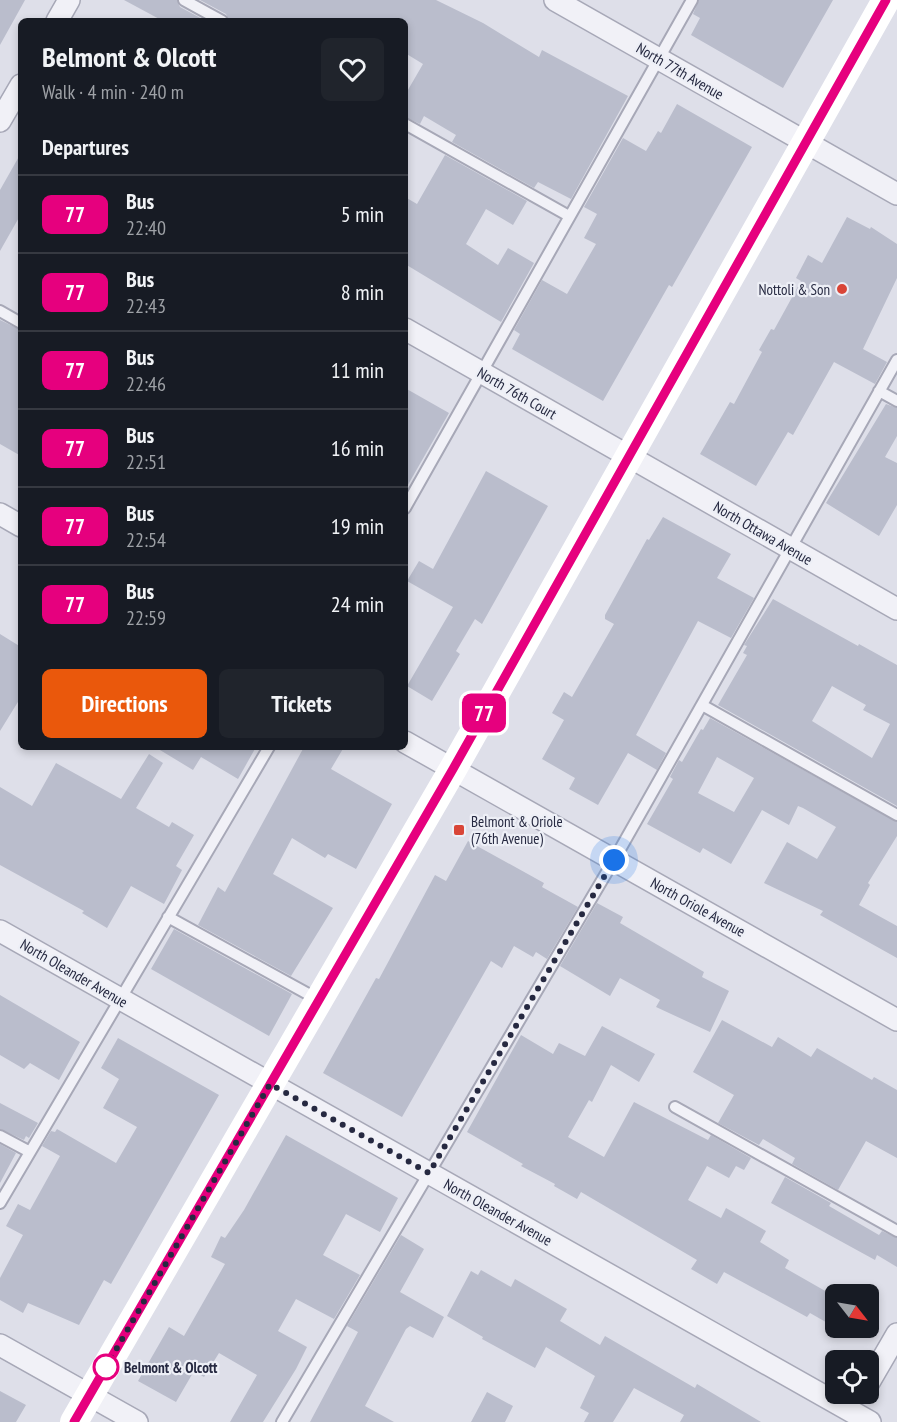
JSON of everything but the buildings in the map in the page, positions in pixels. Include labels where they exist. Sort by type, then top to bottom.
[{"type":"main road","points":[[74,1422],[453,769],[886,0]]},
{"type":"street","points":[[59,18],[69,0]]},
{"type":"street","name":"North 77th Avenue","points":[[555,0],[897,194]]},
{"type":"street","points":[[8,109],[18,91]]},
{"type":"street","name":"North 76th Court","points":[[408,331],[629,456]]},
{"type":"street","name":"North Ottawa Avenue","points":[[629,456],[897,609]]},
{"type":"street","points":[[0,514],[18,524]]},
{"type":"street","name":"North Oriole Avenue","points":[[408,744],[897,1020]]},
{"type":"street","name":"North Oleander Avenue","points":[[0,931],[429,1173],[857,1419]]},
{"type":"street","points":[[879,1365],[897,1334]]},
{"type":"street","points":[[0,1345],[137,1422]]},
{"type":"street","points":[[857,1419],[861,1404]]},
{"type":"lane","points":[[184,0],[217,18]]},
{"type":"lane","points":[[408,503],[692,0]]},
{"type":"lane","points":[[408,126],[569,216]]},
{"type":"lane","points":[[0,311],[18,321]]},
{"type":"lane","points":[[282,1422],[614,860],[897,360]]},
{"type":"lane","points":[[879,391],[897,401]]},
{"type":"lane","points":[[702,705],[897,815]]},
{"type":"lane","points":[[0,1203],[267,750]]},
{"type":"lane","points":[[168,917],[319,1000]]},
{"type":"lane","points":[[675,1107],[897,1230]]},
{"type":"lane","points":[[0,1136],[30,1152]]},
{"type":"bus line","name":"77","points":[[74,1422],[453,769],[886,0]]},
{"type":"place","name":"Nottoli & Son","points":[[842,289]]},
{"type":"place","name":"Belmont & Oriole (76th Avenue)","points":[[459,830]]},
{"type":"place","name":"Belmont & Olcott","points":[[106,1367]]},
{"type":"route","points":[[106,1367],[270,1084],[429,1173],[614,860]]}]
